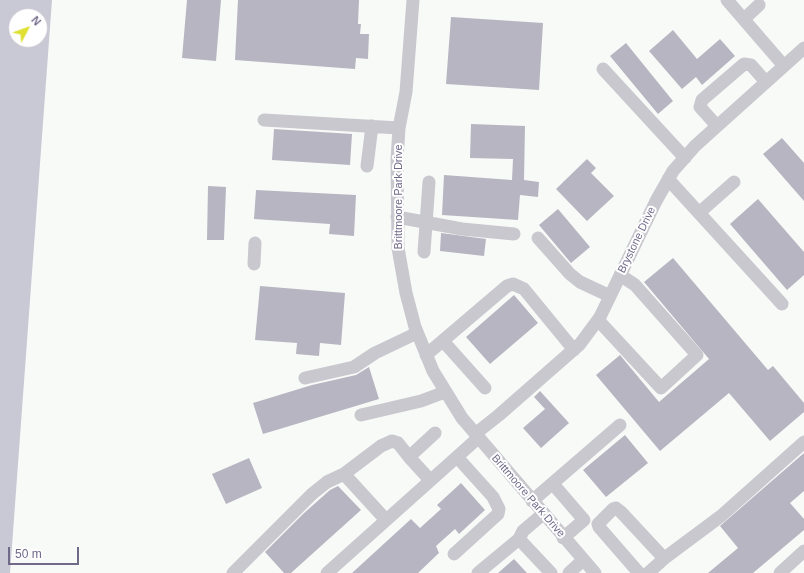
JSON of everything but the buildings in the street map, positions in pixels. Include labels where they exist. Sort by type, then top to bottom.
[{"type":"street","name":"Brittmoore Park Drive","points":[[413,0],[406,92],[399,128],[397,160],[397,217],[400,262],[417,333],[426,356],[445,392],[462,418],[595,573]]},
{"type":"street","points":[[727,0],[784,66]]},
{"type":"street","points":[[744,19],[759,6]]},
{"type":"street","name":"Brystone Drive","points":[[327,573],[457,456],[499,415],[574,350],[598,320],[668,179],[695,146],[804,48]]},
{"type":"street","points":[[717,126],[700,107],[702,100],[744,64],[751,65],[766,82]]},
{"type":"street","points":[[603,69],[685,158]]},
{"type":"street","points":[[264,120],[399,128]]},
{"type":"street","points":[[367,166],[372,126]]},
{"type":"street","points":[[668,179],[700,212],[782,304]]},
{"type":"street","points":[[424,252],[429,182]]},
{"type":"street","points":[[700,212],[734,182]]},
{"type":"street","points":[[397,217],[462,229],[514,234]]},
{"type":"street","points":[[538,238],[570,274],[580,282],[610,296]]},
{"type":"street","points":[[254,264],[255,242]]},
{"type":"street","points":[[598,320],[660,388],[697,355],[635,285],[620,275]]},
{"type":"street","points":[[426,356],[507,286],[513,284],[524,290],[574,350]]},
{"type":"street","points":[[305,378],[354,367],[375,353],[417,333]]},
{"type":"street","points":[[443,341],[485,388]]},
{"type":"street","points":[[361,415],[421,401],[445,392]]},
{"type":"street","points":[[532,501],[620,425]]},
{"type":"street","points":[[409,457],[435,433]]},
{"type":"street","points":[[233,573],[312,494],[327,482],[344,474],[381,446],[392,441],[398,443],[430,480]]},
{"type":"street","points":[[648,573],[666,557],[721,516],[804,442]]},
{"type":"street","points":[[454,554],[498,514],[500,509],[493,497],[457,456]]},
{"type":"street","points":[[344,474],[386,520]]},
{"type":"street","points":[[553,484],[584,520],[564,538]]},
{"type":"street","points":[[639,573],[599,527],[598,524],[600,520],[613,509],[616,508],[621,512],[661,555],[666,557]]},
{"type":"street","points":[[478,573],[519,539],[522,531],[543,514]]},
{"type":"street","points":[[519,539],[551,573]]},
{"type":"street","points":[[780,573],[804,551]]},
{"type":"street","points":[[569,573],[583,560]]},
{"type":"shaded area","points":[[0,0],[52,0],[10,573],[0,573]]}]
